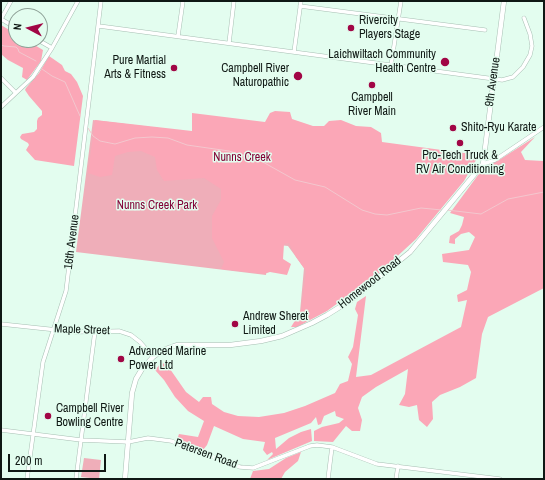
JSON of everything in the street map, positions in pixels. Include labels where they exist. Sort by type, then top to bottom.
[{"type":"main road","name":"9th Avenue","points":[[483,164],[504,1]]},
{"type":"main road","name":"Homewood Road","points":[[153,357],[163,350],[177,345],[230,345],[261,341],[282,336],[327,316],[351,300],[410,252],[483,164]]},
{"type":"main road","points":[[126,479],[132,392],[136,379],[142,369],[153,357]]},
{"type":"street","points":[[1,19],[11,1]]},
{"type":"street","points":[[1,107],[33,77],[52,48],[78,1]]},
{"type":"street","name":"16th Avenue","points":[[27,479],[43,362],[66,291],[101,1]]},
{"type":"street","points":[[178,36],[183,1]]},
{"type":"street","points":[[229,43],[234,1]]},
{"type":"street","points":[[392,65],[401,1]]},
{"type":"street","points":[[294,52],[300,3],[485,30]]},
{"type":"street","points":[[98,26],[502,80],[513,77],[523,67],[529,58],[532,46],[531,38],[524,18]]},
{"type":"street","points":[[48,46],[52,48]]},
{"type":"street","points":[[1,78],[16,93]]},
{"type":"street","name":"Homewood Road","points":[[483,164],[495,160],[544,127]]},
{"type":"street","name":"Maple Street","points":[[1,324],[76,332],[119,331],[131,335],[140,342],[153,357]]},
{"type":"street","points":[[76,479],[95,332]]},
{"type":"street","name":"Petersen Road","points":[[1,430],[82,440],[128,442],[148,438],[171,440],[240,467],[253,468],[310,446],[332,447],[377,464],[500,479]]},
{"type":"street","points":[[328,479],[332,447]]},
{"type":"street","points":[[396,479],[398,466]]},
{"type":"street","points":[[466,479],[467,474]]},
{"type":"green space","points":[[1,25],[8,29],[8,48],[40,48],[43,50],[41,61],[27,80],[22,77],[23,68],[8,60],[1,54]]},
{"type":"green space","points":[[49,56],[62,65],[65,71],[71,74],[77,82],[83,96],[74,166],[35,160],[26,150],[29,145],[28,143],[20,137],[22,134],[34,132],[37,129],[37,121],[42,115],[42,111],[25,90],[39,73]]},
{"type":"green space","points":[[275,111],[290,112],[292,119],[313,126],[324,126],[329,121],[341,120],[356,126],[371,127],[381,133],[382,142],[479,155],[464,181],[416,239],[378,274],[327,311],[297,327],[291,327],[301,311],[306,271],[296,257],[289,243],[284,244],[283,259],[291,264],[287,275],[270,272],[264,274],[221,269],[224,262],[212,238],[212,216],[221,200],[221,189],[204,178],[164,181],[157,170],[155,157],[141,151],[128,152],[115,156],[112,175],[100,177],[88,173],[95,120],[192,131],[192,113],[265,122],[270,113]]},
{"type":"green space","name":"Nunns Creek Park","points":[[93,120],[192,132],[373,211],[299,323],[304,268],[288,246],[269,244],[266,275],[76,252]]},
{"type":"green space","points":[[535,137],[521,152],[525,160],[543,161],[544,164],[544,288],[488,317],[482,334],[476,378],[460,387],[440,395],[432,402],[433,419],[427,427],[419,420],[417,405],[409,407],[399,405],[405,394],[408,369],[376,387],[362,397],[358,408],[362,420],[360,431],[352,431],[346,426],[333,442],[314,441],[314,431],[322,427],[339,423],[344,419],[336,416],[335,411],[324,416],[321,424],[318,425],[316,417],[311,423],[275,438],[276,449],[289,438],[311,429],[312,441],[267,460],[273,454],[272,452],[267,455],[263,450],[265,442],[243,439],[214,426],[207,445],[203,450],[177,440],[179,434],[198,437],[204,421],[188,411],[175,397],[164,380],[155,370],[162,362],[170,369],[186,392],[199,402],[203,397],[211,397],[212,404],[224,412],[238,416],[259,417],[284,413],[305,406],[335,393],[340,384],[348,381],[352,364],[348,357],[353,347],[358,315],[355,309],[357,302],[366,296],[356,377],[371,375],[461,327],[467,300],[458,302],[457,295],[467,290],[471,272],[468,265],[443,262],[442,254],[469,250],[475,237],[469,232],[461,234],[455,239],[455,244],[449,243],[450,236],[459,231],[464,217],[450,213],[484,167],[499,160]]},
{"type":"green space","points":[[301,452],[298,461],[285,472],[281,479],[250,479],[253,471],[269,469],[286,458]]},
{"type":"green space","points":[[84,458],[101,460],[99,479],[81,477]]},
{"type":"waterway","name":"Nunns Creek","points":[[1,45],[16,47],[19,52],[36,61]]},
{"type":"waterway","name":"Nunns Creek","points":[[42,69],[65,82],[80,116]]},
{"type":"waterway","name":"Nunns Creek","points":[[88,128],[93,136],[100,141],[115,144],[135,138],[152,137],[168,138],[187,145],[229,151],[261,161],[295,180],[325,187],[362,210],[375,214],[387,215],[421,208],[442,210]]},
{"type":"waterway","name":"Nunns Creek","points":[[447,210],[481,214],[508,199],[544,192]]},
{"type":"place","name":"Rivercity Players Stage","points":[[351,28]]},
{"type":"place","name":"Laichwiltach Community Health Centre","points":[[445,62]]},
{"type":"place","name":"Pure Martial Arts & Fitness","points":[[174,68]]},
{"type":"place","name":"Campbell River Naturopathic","points":[[298,76]]},
{"type":"place","name":"Campbell River Main","points":[[372,85]]},
{"type":"place","name":"Shito-Ryu Karate","points":[[453,128]]},
{"type":"place","name":"Pro-Tech Truck & RV Air Conditioning","points":[[460,143]]},
{"type":"place","name":"Andrew Sheret Limited","points":[[235,324]]},
{"type":"place","name":"Advanced Marine Power Ltd","points":[[121,359]]},
{"type":"place","name":"Campbell River Bowling Centre","points":[[48,416]]}]
